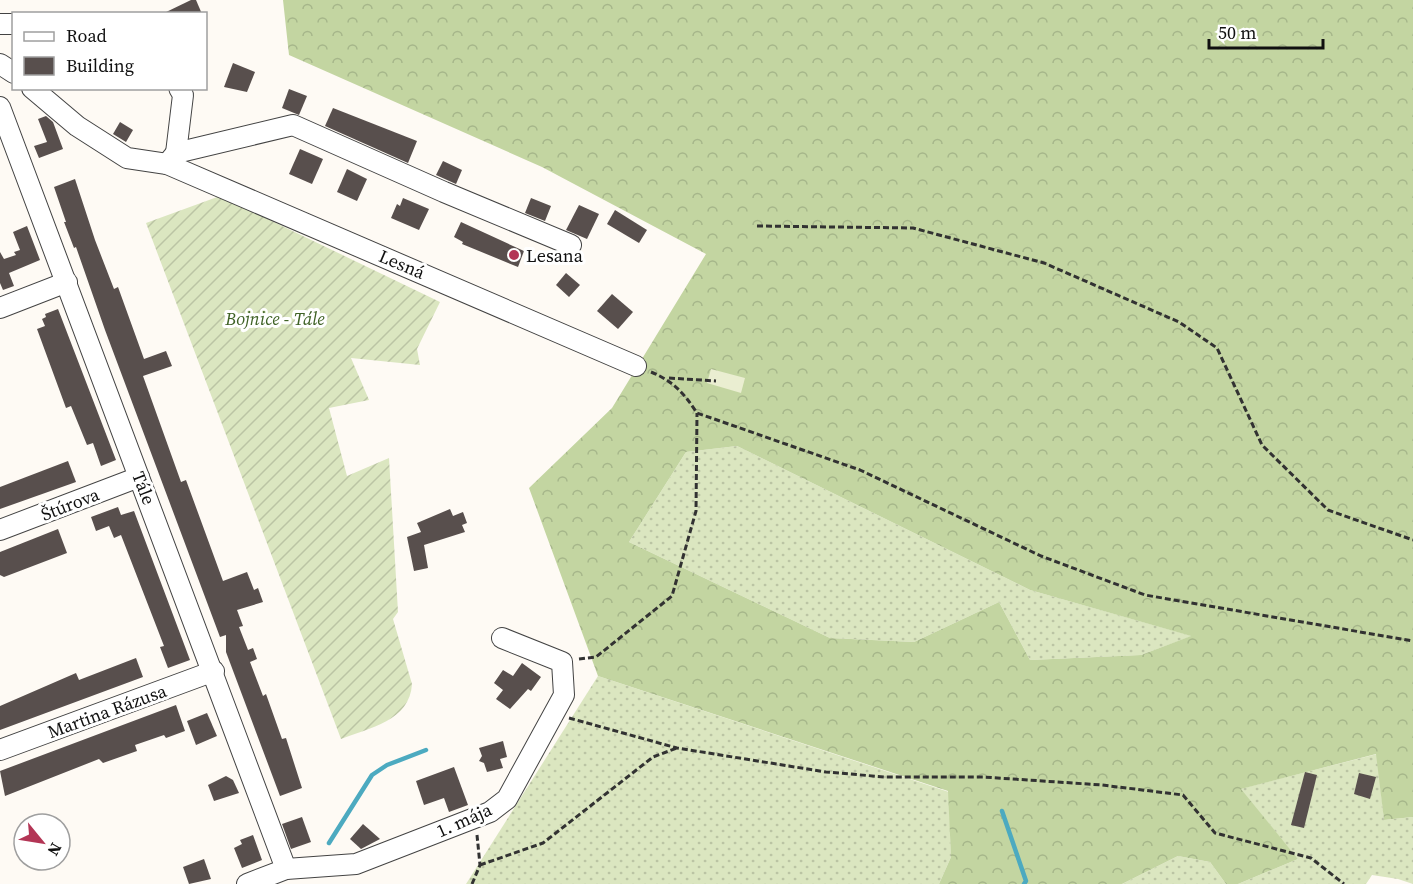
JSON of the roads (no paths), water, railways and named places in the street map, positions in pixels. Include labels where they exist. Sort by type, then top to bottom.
[{"type":"street","name":"Lesná","points":[[34,90],[77,126],[127,158],[172,159],[292,125],[571,245]]},
{"type":"street","points":[[172,159],[183,95],[180,90]]},
{"type":"street","name":"Tále","points":[[0,107],[286,869]]},
{"type":"street","name":"Lesná","points":[[172,159],[636,366]]},
{"type":"street","points":[[0,308],[67,282]]},
{"type":"street","name":"Štúrova","points":[[0,530],[139,477]]},
{"type":"street","name":"1. mája","points":[[247,884],[286,869],[356,864],[490,812],[507,799],[564,695],[562,662],[502,638]]},
{"type":"street","name":"Martina Rázusa","points":[[0,750],[213,671]]},
{"type":"waterway","points":[[329,843],[372,775],[387,765],[426,750]]},
{"type":"waterway","points":[[1002,811],[1026,881],[1024,884]]},
{"type":"place","name":"Lesana","points":[[514,255]]},
{"type":"park label","name":"Bojnice - Tále","points":[[275,318]]}]
